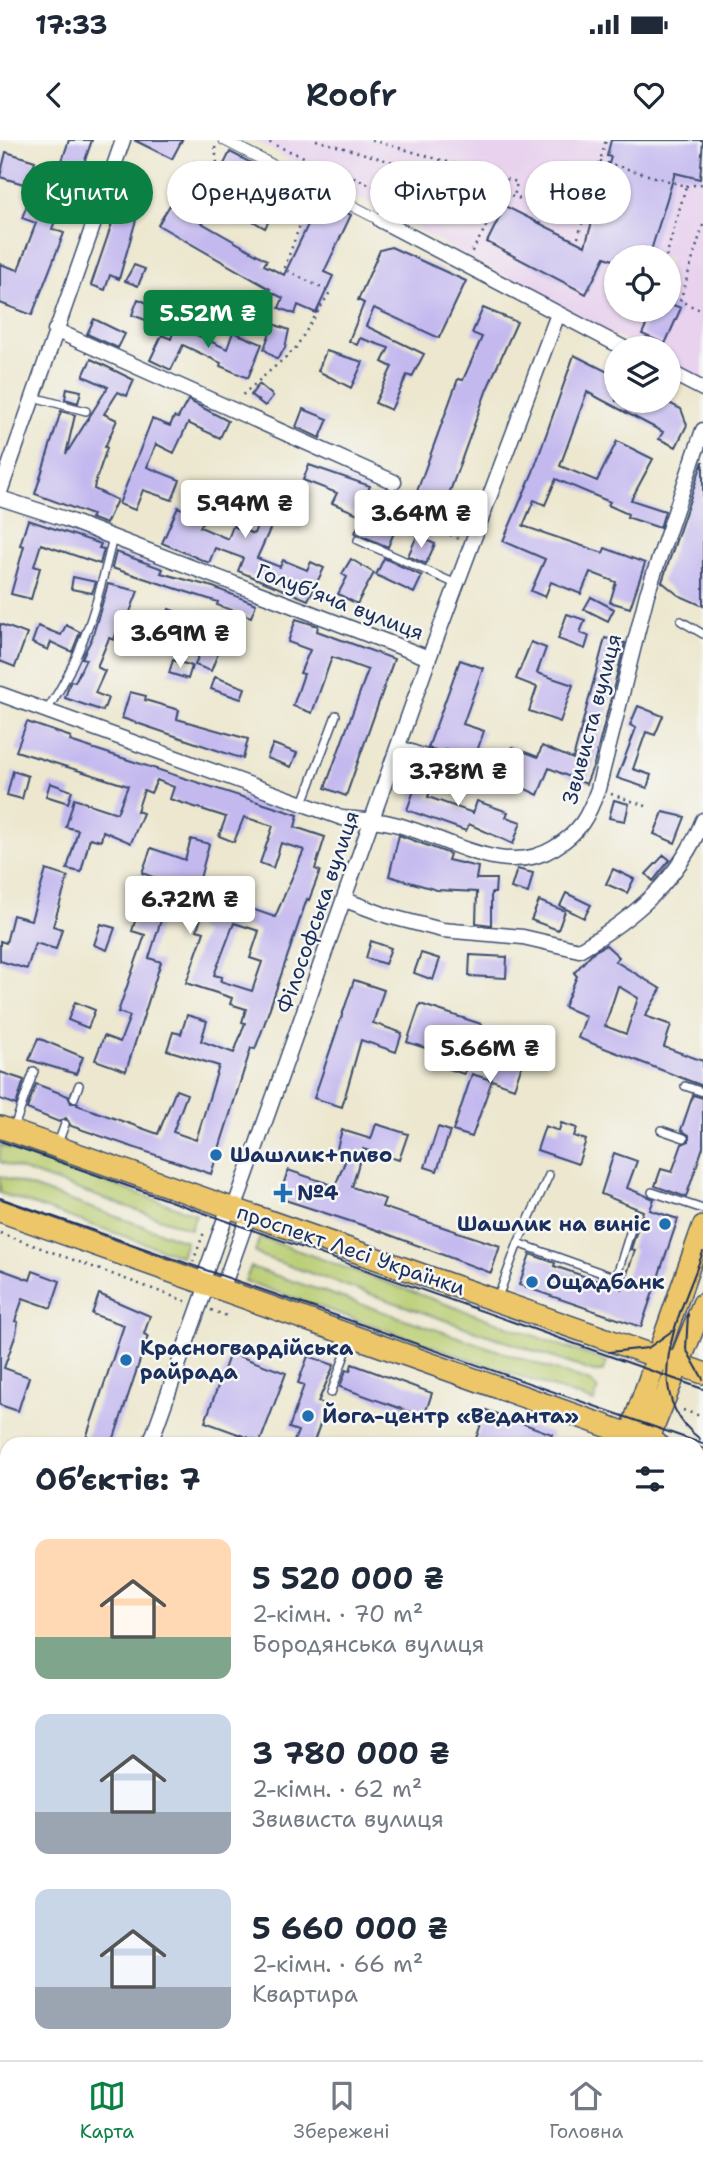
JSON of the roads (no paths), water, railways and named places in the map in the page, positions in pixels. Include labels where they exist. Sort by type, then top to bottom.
[{"type":"main road","name":"проспект Лесі Українки","points":[[6,1129],[703,1373]]},
{"type":"main road","points":[[0,1211],[206,1281],[634,1437]]},
{"type":"main road","points":[[644,1437],[635,1420],[703,1227]]},
{"type":"main road","points":[[653,1437],[703,1304]]},
{"type":"main road","points":[[618,1343],[629,1344],[650,1339],[670,1321]]},
{"type":"main road","points":[[694,1330],[696,1351],[703,1362]]},
{"type":"street","points":[[0,492],[123,140]]},
{"type":"street","points":[[224,140],[370,215]]},
{"type":"street","points":[[388,224],[604,338]]},
{"type":"street","name":"Філософська вулиця","points":[[152,1437],[206,1281],[237,1210],[429,658],[558,314]]},
{"type":"street","points":[[55,330],[394,482]]},
{"type":"street","points":[[681,378],[703,389]]},
{"type":"street","name":"Звивиста вулиця","points":[[0,694],[342,818],[389,822],[502,859],[520,861],[538,858],[574,835],[587,819],[598,789],[647,594],[703,430]]},
{"type":"street","name":"Голубʼяча вулиця","points":[[0,498],[113,537],[429,658]]},
{"type":"street","points":[[345,900],[387,916],[442,930],[523,937],[579,950],[636,912],[660,890],[688,854],[703,820]]},
{"type":"street","name":"Філософська вулиця","points":[[206,1281],[237,1210]]},
{"type":"lane","points":[[33,396],[86,411]]},
{"type":"lane","points":[[47,710],[74,665],[89,626],[113,537]]},
{"type":"lane","points":[[358,540],[457,584]]},
{"type":"lane","points":[[681,621],[703,634]]},
{"type":"lane","points":[[303,803],[336,715]]},
{"type":"lane","points":[[399,744],[476,771]]},
{"type":"lane","points":[[6,1129],[34,1071]]},
{"type":"lane","points":[[74,1098],[79,1084]]},
{"type":"lane","points":[[685,1086],[703,1092]]},
{"type":"lane","points":[[57,1147],[65,1124]]},
{"type":"lane","points":[[661,1130],[684,1138]]},
{"type":"lane","points":[[497,1301],[518,1242],[549,1175]]},
{"type":"lane","points":[[652,1192],[703,1209]]},
{"type":"lane","points":[[518,1242],[615,1278],[633,1223]]},
{"type":"lane","points":[[331,1393],[352,1336]]},
{"type":"tram line","points":[[0,1141],[703,1389]]},
{"type":"tram line","points":[[0,1198],[683,1437]]},
{"type":"tram line","points":[[698,1437],[681,1420],[671,1398],[667,1374],[676,1324],[703,1252]]},
{"type":"tram line","points":[[688,1314],[686,1349],[703,1379]]},
{"type":"tram line","points":[[609,1352],[648,1348],[672,1331]]},
{"type":"place","name":"Шашлик+пиво","points":[[216,1155]]},
{"type":"place","name":"№4","points":[[283,1193]]},
{"type":"place","name":"Шашлик на виніс","points":[[665,1224]]},
{"type":"place","name":"Ощадбанк","points":[[532,1282]]},
{"type":"place","name":"Красногвардійська райрада","points":[[126,1360]]},
{"type":"place","name":"Йога-центр «Веданта»","points":[[308,1416]]}]
